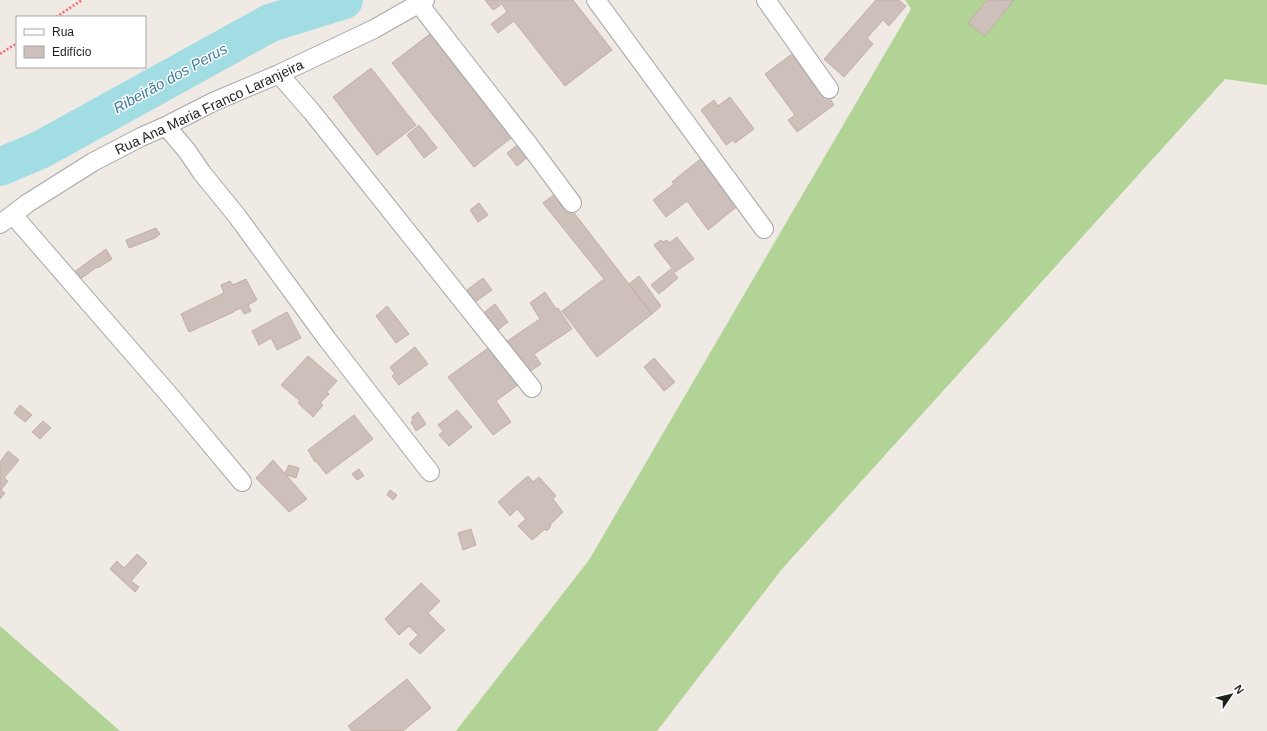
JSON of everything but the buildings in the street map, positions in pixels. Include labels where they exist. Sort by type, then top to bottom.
[{"type":"street","points":[[596,0],[764,229]]},
{"type":"street","points":[[766,0],[829,89]]},
{"type":"street","points":[[422,2],[572,203]]},
{"type":"street","name":"Rua Ana Maria Franco Laranjeira","points":[[6,220],[28,203],[93,162],[213,102],[279,74],[374,29],[422,2]]},
{"type":"street","points":[[279,74],[312,112],[532,388]]},
{"type":"street","points":[[166,126],[237,216],[327,339],[430,472]]},
{"type":"street","points":[[6,220],[172,397],[242,482]]},
{"type":"path","points":[[58,16],[82,0]]},
{"type":"path","points":[[0,54],[16,43]]},
{"type":"green space","points":[[905,0],[1267,0],[1267,85],[1225,79],[782,569],[657,731],[456,731],[589,560],[911,9]]},
{"type":"green space","points":[[0,626],[120,731],[0,731]]},
{"type":"waterway","name":"Ribeirão dos Perus","points":[[0,167],[40,150],[270,23],[344,0]]}]
